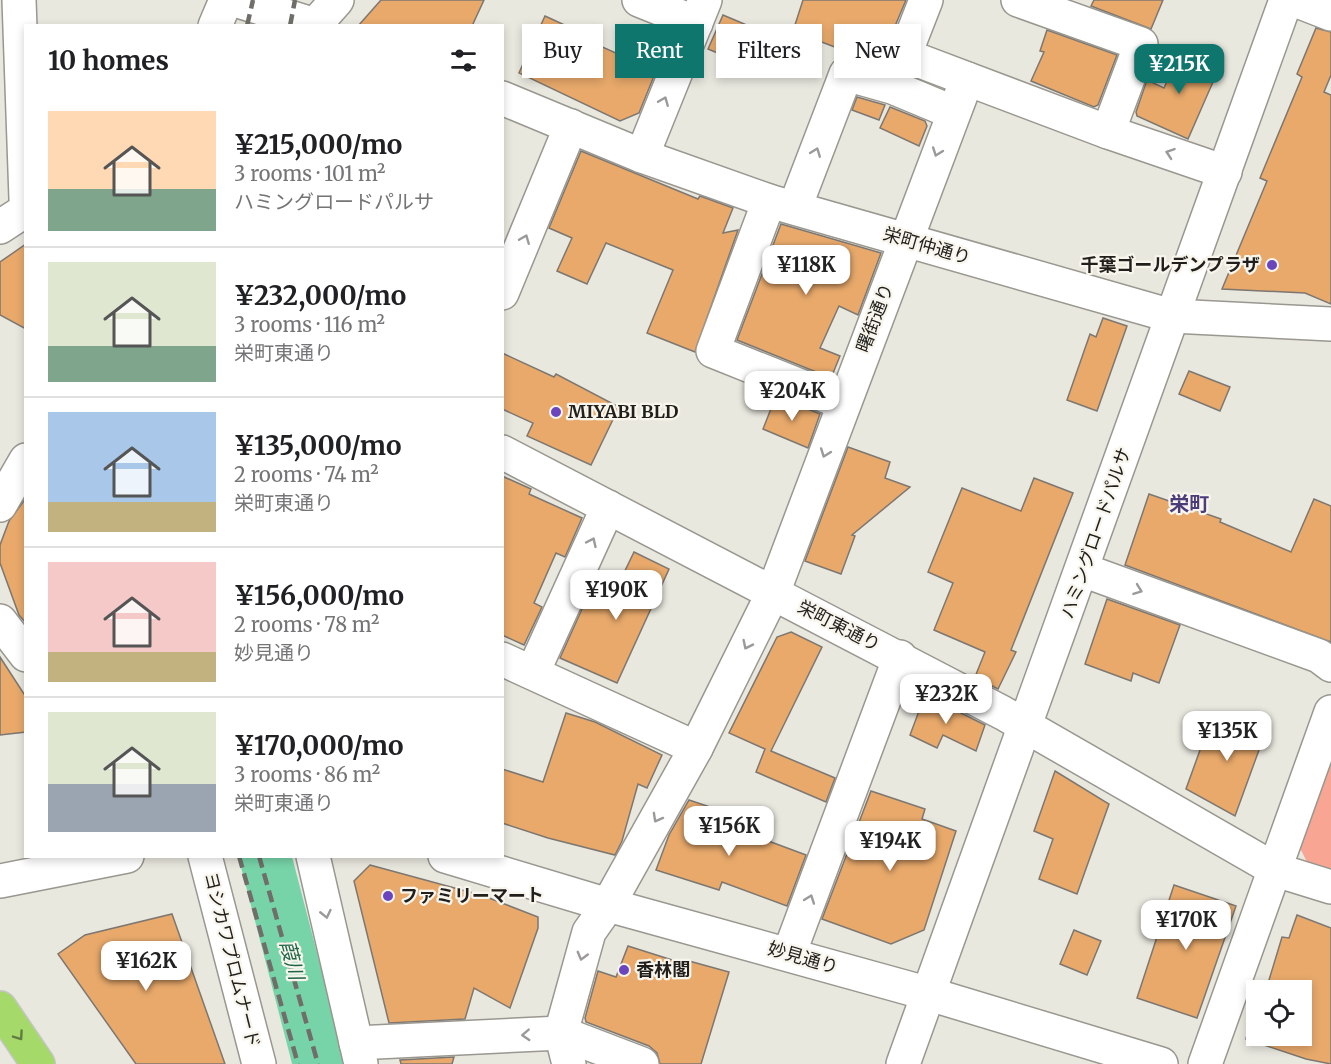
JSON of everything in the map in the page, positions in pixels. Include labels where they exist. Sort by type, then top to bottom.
[{"type":"highway","points":[[0,1008],[38,1064]]},
{"type":"street","points":[[19,0],[15,40],[24,170]]},
{"type":"street","points":[[218,24],[238,2],[310,23],[337,0]]},
{"type":"street","points":[[639,0],[700,12],[642,156]]},
{"type":"street","points":[[917,24],[926,0]]},
{"type":"street","points":[[1018,0],[1076,10],[1141,44],[1108,132]]},
{"type":"street","name":"ハミングロードパルサ","points":[[903,1064],[926,993],[1083,570],[1286,0]]},
{"type":"street","points":[[1295,0],[1331,14]]},
{"type":"street","points":[[921,62],[1108,132],[1225,172]]},
{"type":"street","points":[[843,403],[713,351],[846,74],[892,87],[952,112]]},
{"type":"street","points":[[892,87],[895,78]]},
{"type":"street","name":"曙街通り","points":[[565,1049],[589,932],[608,905],[696,748],[774,593],[952,112],[967,79]]},
{"type":"street","name":"栄町仲通り","points":[[504,100],[642,156],[782,204],[1172,315],[1331,324]]},
{"type":"street","points":[[505,282],[571,126]]},
{"type":"street","points":[[0,194],[24,209]]},
{"type":"street","points":[[0,227],[24,211]]},
{"type":"street","name":"栄町東通り","points":[[504,453],[900,657],[1026,726],[1276,870],[1331,887]]},
{"type":"street","points":[[0,505],[24,463]]},
{"type":"street","points":[[533,672],[608,507]]},
{"type":"street","points":[[1083,570],[1319,656],[1331,665]]},
{"type":"street","points":[[0,621],[24,652]]},
{"type":"street","points":[[789,954],[900,657]]},
{"type":"street","points":[[504,659],[696,748]]},
{"type":"street","points":[[1205,1064],[1331,712]]},
{"type":"street","points":[[0,881],[118,858]]},
{"type":"street","name":"ヨシカワプロムナード","points":[[206,858],[259,1064]]},
{"type":"street","points":[[313,858],[358,1054],[565,1049],[642,1064]]},
{"type":"street","name":"妙見通り","points":[[452,858],[608,905],[926,993],[1161,1064]]},
{"type":"shaded area","points":[[1331,756],[1331,870],[1307,862],[1298,844]]},
{"type":"building","points":[[381,0],[484,0],[473,24],[360,24]]},
{"type":"building","points":[[803,0],[906,0],[896,24],[834,24],[834,47],[822,42],[822,24],[795,24]]},
{"type":"building","points":[[1094,0],[1163,0],[1151,29],[1091,6]]},
{"type":"building","points":[[723,15],[744,24],[719,24]]},
{"type":"building","points":[[545,16],[562,24],[541,24]]},
{"type":"building","points":[[1316,28],[1331,32],[1331,75],[1324,92],[1331,95],[1331,304],[1305,293],[1222,289],[1267,181],[1260,178],[1302,77],[1297,74]]},
{"type":"building","points":[[1047,30],[1117,55],[1098,105],[1094,107],[1031,81],[1044,52],[1040,51]]},
{"type":"building","points":[[716,31],[716,52],[708,49]]},
{"type":"building","points":[[603,47],[615,53],[615,78],[653,78],[639,113],[620,121],[530,78],[603,78]]},
{"type":"building","points":[[1181,49],[1220,66],[1188,139],[1137,116],[1136,112],[1147,80],[1164,88]]},
{"type":"building","points":[[857,97],[885,105],[879,120],[852,110]]},
{"type":"building","points":[[890,107],[925,121],[927,126],[919,146],[880,128]]},
{"type":"building","points":[[581,151],[698,199],[700,196],[733,208],[723,233],[738,230],[695,352],[647,333],[673,270],[606,243],[587,284],[557,271],[572,238],[549,228]]},
{"type":"building","points":[[781,224],[881,253],[858,315],[839,306],[820,348],[840,356],[831,378],[737,340]]},
{"type":"building","points":[[24,245],[24,328],[0,315],[0,262]]},
{"type":"building","points":[[1103,318],[1127,326],[1097,411],[1067,400],[1090,334],[1096,337]]},
{"type":"building","points":[[504,354],[554,377],[556,374],[619,407],[591,465],[527,436],[533,423],[504,410]]},
{"type":"building","points":[[1189,371],[1230,387],[1220,411],[1179,394]]},
{"type":"building","points":[[776,396],[820,414],[808,448],[763,429]]},
{"type":"building","points":[[848,447],[890,462],[885,478],[910,487],[852,535],[855,536],[841,574],[805,561]]},
{"type":"building","points":[[504,477],[531,489],[529,494],[582,518],[565,557],[556,553],[534,603],[542,607],[524,645],[504,636]]},
{"type":"building","points":[[1034,478],[1073,493],[1011,650],[1016,652],[998,689],[975,677],[985,652],[934,630],[953,583],[928,572],[962,488],[1021,511]]},
{"type":"building","points":[[1149,494],[1221,519],[1220,522],[1291,552],[1314,499],[1331,506],[1331,642],[1125,565]]},
{"type":"building","points":[[24,501],[24,621],[19,615],[0,563],[0,545],[9,521]]},
{"type":"building","points":[[634,552],[669,569],[617,683],[560,658],[587,598],[607,608]]},
{"type":"building","points":[[1107,599],[1180,625],[1159,683],[1133,673],[1131,681],[1085,664]]},
{"type":"building","points":[[791,632],[822,647],[771,751],[835,778],[826,802],[756,772],[765,749],[729,733],[777,637]]},
{"type":"building","points":[[0,657],[24,694],[24,732],[0,735]]},
{"type":"building","points":[[925,695],[985,725],[976,751],[943,735],[937,748],[910,735]]},
{"type":"building","points":[[1221,712],[1267,728],[1235,816],[1186,789],[1204,739],[1209,741]]},
{"type":"building","points":[[566,713],[595,722],[662,755],[647,788],[638,784],[622,841],[615,855],[548,838],[504,824],[504,770],[543,782]]},
{"type":"building","points":[[1055,771],[1109,804],[1077,894],[1039,879],[1053,839],[1034,831]]},
{"type":"building","points":[[871,791],[925,809],[922,819],[956,831],[924,930],[891,944],[822,919]]},
{"type":"building","points":[[689,800],[713,808],[709,819],[806,855],[787,906],[722,882],[719,890],[656,870],[669,835]]},
{"type":"building","points":[[370,865],[484,896],[538,917],[538,928],[510,1008],[474,988],[465,1019],[389,1023],[354,881]]},
{"type":"building","points":[[1174,885],[1236,906],[1197,1018],[1137,998]]},
{"type":"building","points":[[172,914],[225,1064],[136,1064],[58,954],[85,935]]},
{"type":"building","points":[[1297,915],[1331,928],[1331,1064],[1306,1059],[1267,1046],[1312,1046],[1312,980],[1269,980],[1282,937],[1289,938]]},
{"type":"building","points":[[1074,930],[1101,941],[1087,975],[1060,964]]},
{"type":"building","points":[[628,946],[688,965],[689,961],[729,972],[701,1064],[660,1064],[657,1053],[649,1046],[586,1022],[585,1018],[598,971],[616,977]]},
{"type":"building","points":[[454,1057],[452,1064],[401,1064],[400,1060]]},
{"type":"waterway","name":"葭川","points":[[266,858],[319,1064]]},
{"type":"railway","points":[[247,24],[253,0]]},
{"type":"railway","points":[[290,24],[295,0]]},
{"type":"railway","points":[[240,858],[298,1064]]},
{"type":"railway","points":[[260,858],[318,1064]]},
{"type":"place","name":"千葉ゴールデンプラザ","points":[[1272,265]]},
{"type":"place","name":"MIYABI BLD","points":[[556,412]]},
{"type":"place","name":"ファミリーマート","points":[[388,896]]},
{"type":"place","name":"香林閣","points":[[624,970]]},
{"type":"district","name":"栄町","points":[[1189,504]]}]
